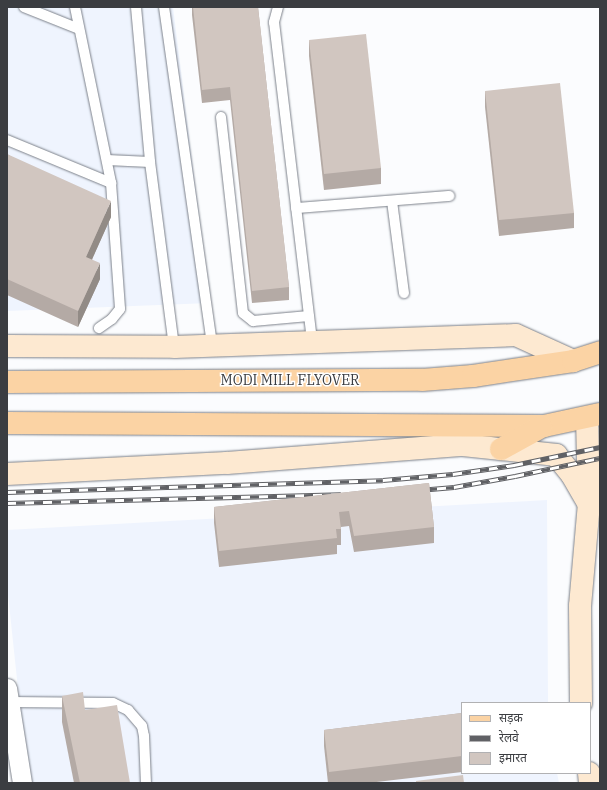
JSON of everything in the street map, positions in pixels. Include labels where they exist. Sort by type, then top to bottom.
[{"type":"main road","points":[[7,346],[174,347],[516,335],[573,361]]},
{"type":"main road","name":"MODI MILL FLYOVER","points":[[7,382],[422,380],[473,376],[573,361],[600,352]]},
{"type":"main road","points":[[7,423],[544,426],[594,416],[589,504],[580,606],[581,702]]},
{"type":"main road","points":[[500,449],[544,426]]},
{"type":"main road","points":[[7,474],[227,463],[463,445],[556,455],[572,475],[589,504]]},
{"type":"street","points":[[8,695],[22,783]]},
{"type":"lane","points":[[24,7],[79,28]]},
{"type":"lane","points":[[75,7],[108,160],[111,184],[120,309],[112,319],[99,328]]},
{"type":"lane","points":[[136,7],[150,162],[174,347]]},
{"type":"lane","points":[[164,7],[212,346]]},
{"type":"lane","points":[[278,7],[274,22],[312,342]]},
{"type":"lane","points":[[221,117],[243,313],[253,321],[309,316]]},
{"type":"lane","points":[[7,140],[111,184]]},
{"type":"lane","points":[[108,160],[150,162]]},
{"type":"lane","points":[[296,208],[450,196]]},
{"type":"lane","points":[[392,201],[404,293]]},
{"type":"lane","points":[[8,695],[113,703],[128,710],[142,726],[144,736],[146,783]]},
{"type":"shaded area","points":[[7,7],[173,7],[210,303],[7,311]]},
{"type":"shaded area","points":[[547,500],[548,702],[461,702],[461,774],[557,774],[559,783],[28,783],[7,585],[7,530]]},
{"type":"building","points":[[193,7],[258,7],[289,287],[252,291],[230,87],[202,90]]},
{"type":"building","points":[[366,34],[381,168],[324,174],[309,40]]},
{"type":"building","points":[[560,83],[574,213],[499,220],[485,91]]},
{"type":"building","points":[[7,154],[111,201],[86,257],[100,263],[78,311],[7,279]]},
{"type":"building","points":[[429,483],[434,527],[354,536],[349,511],[339,512],[341,529],[336,529],[337,538],[219,551],[214,507]]},
{"type":"building","points":[[83,692],[85,710],[117,705],[130,783],[80,783],[62,696]]},
{"type":"building","points":[[461,713],[461,756],[329,772],[324,730]]},
{"type":"building","points":[[463,775],[464,783],[416,783],[416,781]]},
{"type":"railway","points":[[7,492],[383,480],[453,474],[514,465],[600,447]]},
{"type":"railway","points":[[419,490],[454,487],[600,458]]},
{"type":"railway","points":[[7,503],[341,494]]}]
